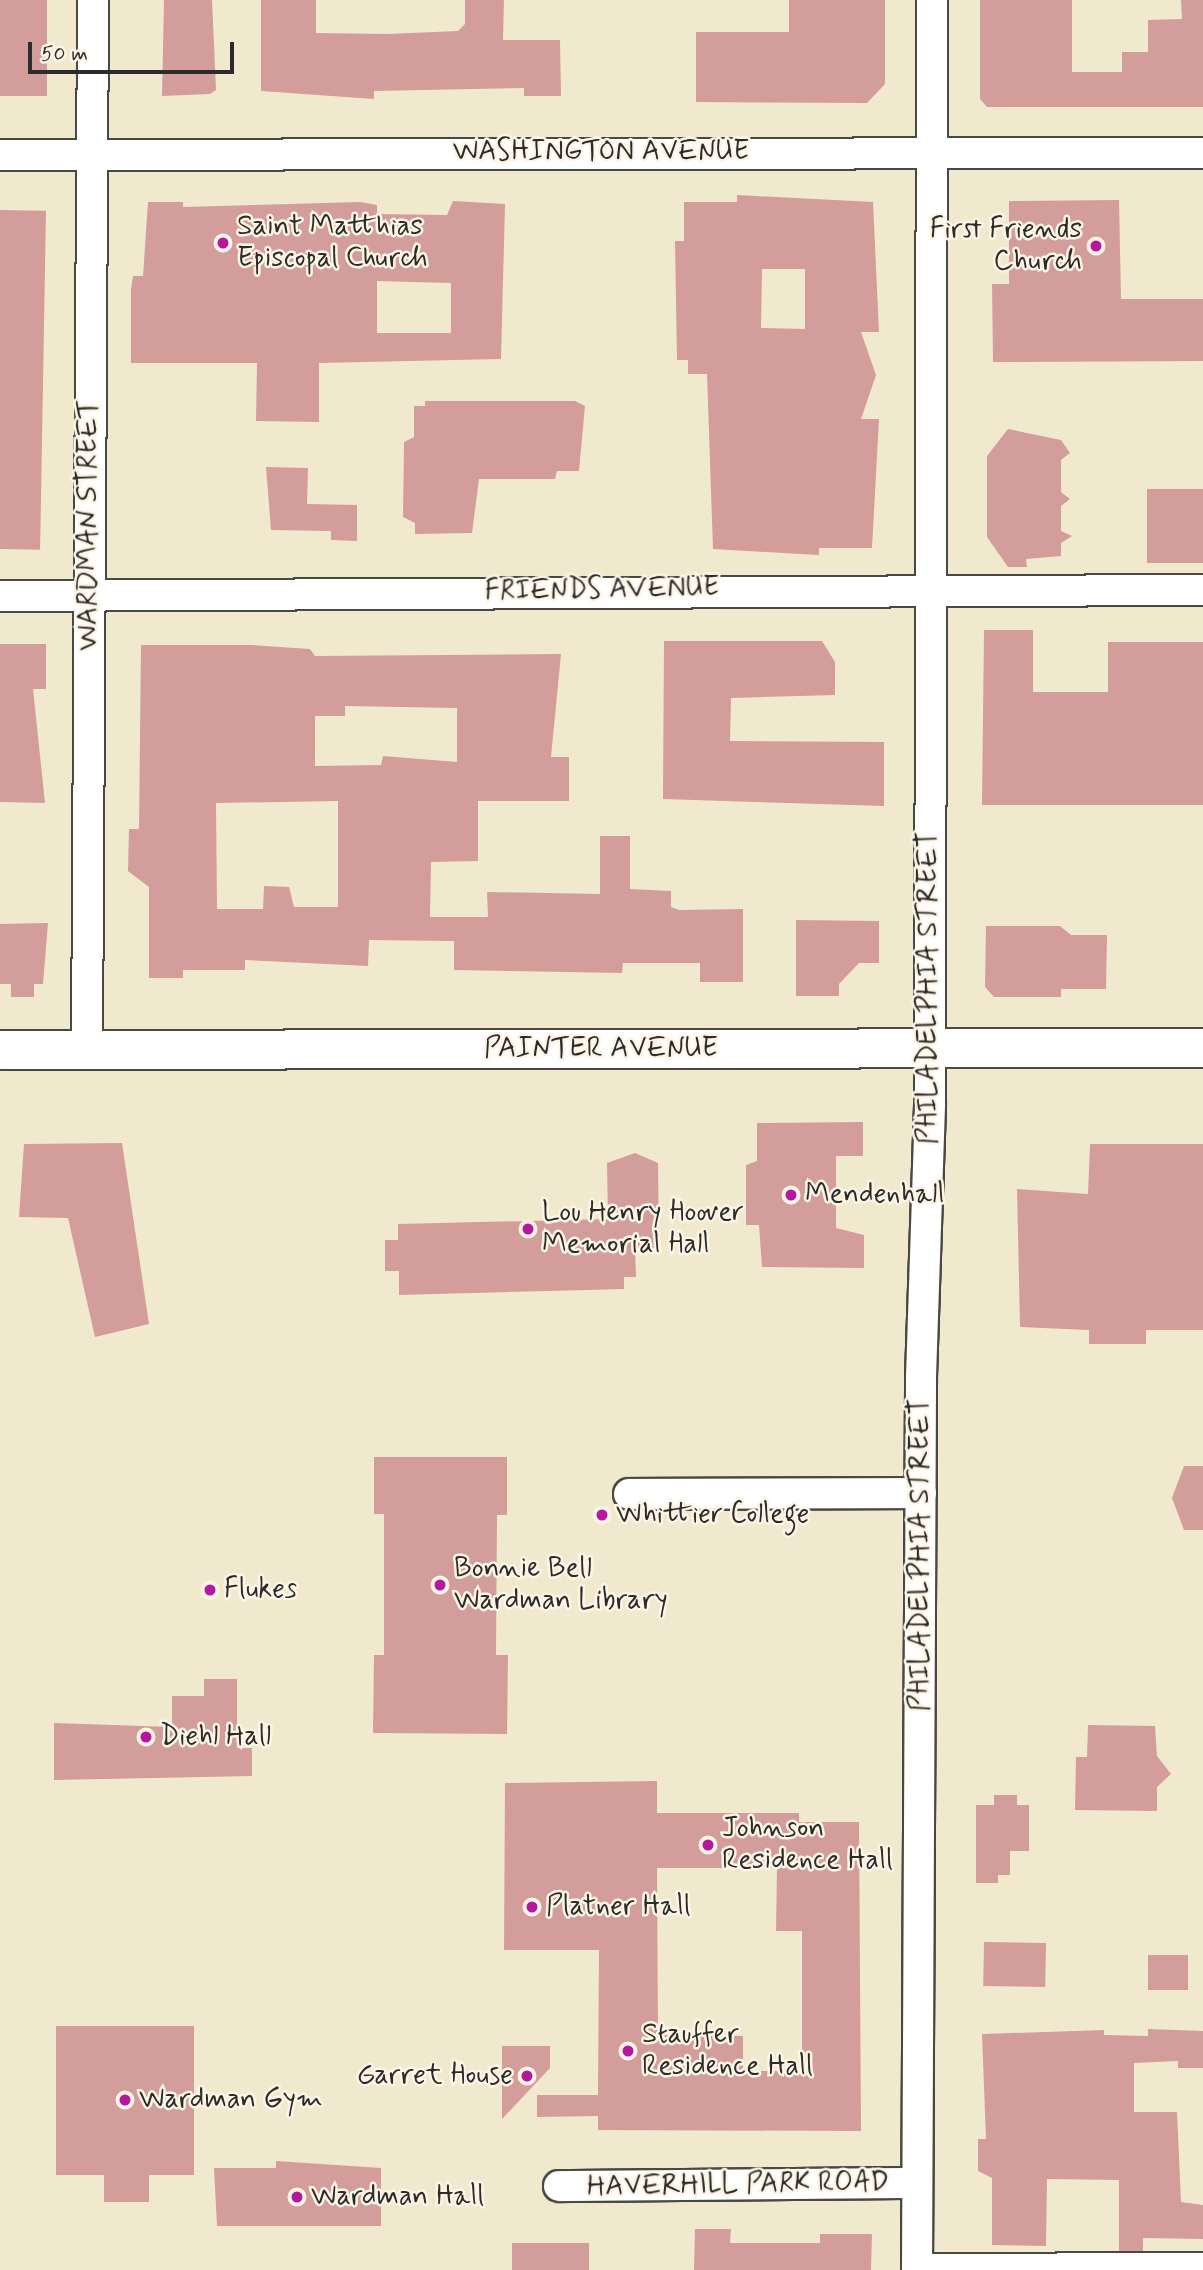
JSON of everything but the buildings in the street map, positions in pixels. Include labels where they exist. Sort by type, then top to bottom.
[{"type":"main road","name":"PAINTER AVENUE","points":[[0,1050],[1203,1048]]},
{"type":"street","name":"WARDMAN STREET","points":[[87,1049],[93,0]]},
{"type":"street","name":"PHILADELPHIA STREET","points":[[917,2270],[921,1493],[930,1048],[932,0]]},
{"type":"street","name":"WASHINGTON AVENUE","points":[[0,155],[92,152],[1203,153]]},
{"type":"street","name":"FRIENDS AVENUE","points":[[0,596],[931,588],[1203,590]]},
{"type":"street","points":[[629,1494],[921,1493]]},
{"type":"street","name":"HAVERHILL PARK ROAD","points":[[559,2186],[917,2183]]},
{"type":"street","points":[[917,2270],[1203,2268]]},
{"type":"place","name":"Saint Matthias Episcopal Church","points":[[223,243]]},
{"type":"place","name":"First Friends Church","points":[[1096,246]]},
{"type":"place","name":"Mendenhall","points":[[791,1195]]},
{"type":"place","name":"Lou Henry Hoover Memorial Hall","points":[[528,1229]]},
{"type":"place","name":"Whittier College","points":[[602,1515]]},
{"type":"place","name":"Bonnie Bell Wardman Library","points":[[440,1585]]},
{"type":"place","name":"Flukes","points":[[210,1590]]},
{"type":"place","name":"Diehl Hall","points":[[146,1737]]},
{"type":"place","name":"Johnson Residence Hall","points":[[708,1845]]},
{"type":"place","name":"Platner Hall","points":[[532,1907]]},
{"type":"place","name":"Stauffer Residence Hall","points":[[628,2051]]},
{"type":"place","name":"Garret House","points":[[527,2076]]},
{"type":"place","name":"Wardman Gym","points":[[125,2100]]},
{"type":"place","name":"Wardman Hall","points":[[297,2197]]}]
